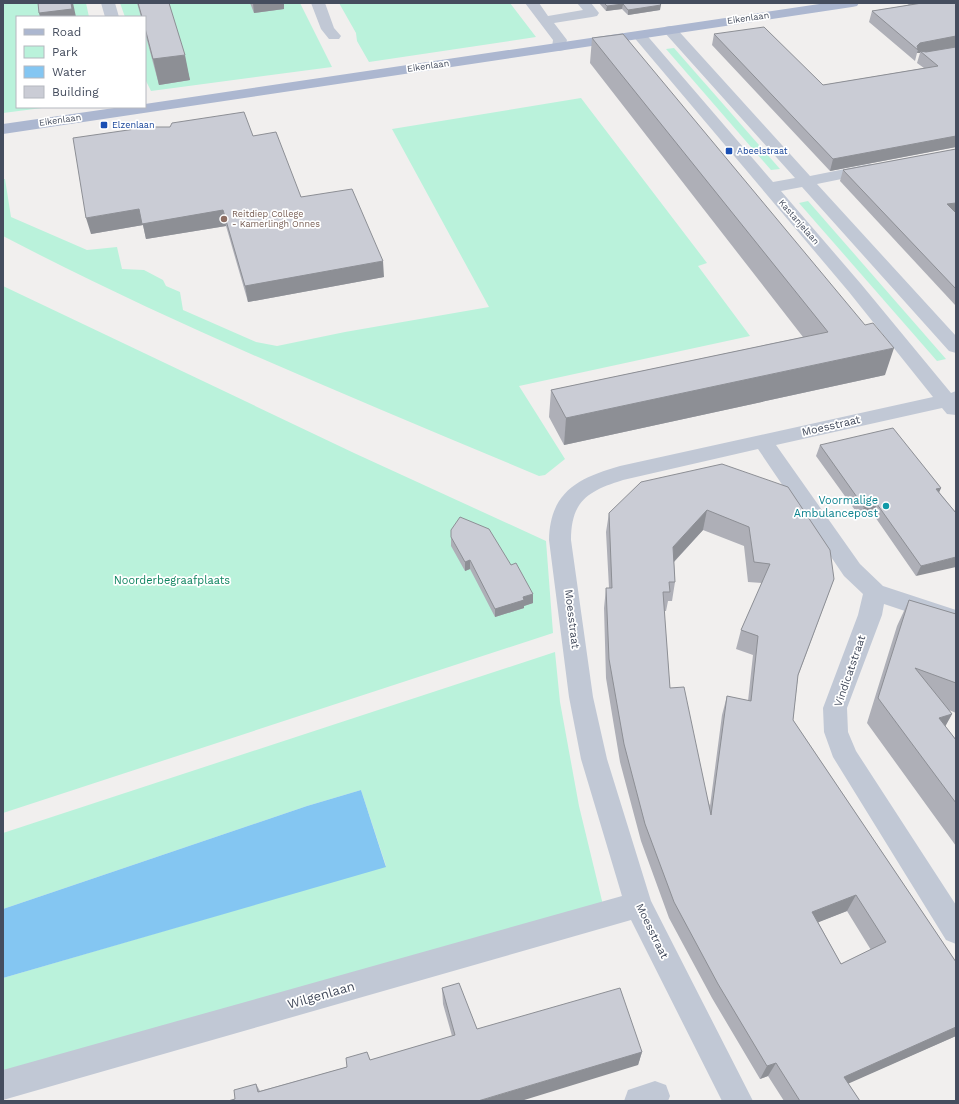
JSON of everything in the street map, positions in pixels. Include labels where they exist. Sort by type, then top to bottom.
[{"type":"main road","name":"Eikenlaan","points":[[146,108],[852,3]]},
{"type":"main road","name":"Eikenlaan","points":[[3,129],[146,108]]},
{"type":"street","points":[[108,3],[112,16]]},
{"type":"street","points":[[318,3],[328,28],[334,36]]},
{"type":"street","points":[[532,3],[560,40],[560,47]]},
{"type":"street","points":[[545,20],[592,13],[584,3]]},
{"type":"street","points":[[670,30],[956,348]]},
{"type":"street","name":"Kastanjelaan","points":[[639,34],[953,403]]},
{"type":"street","points":[[769,188],[886,166]]},
{"type":"street","name":"Moesstraat","points":[[738,1101],[638,905],[594,759],[581,698],[560,540],[562,516],[568,502],[578,492],[609,476],[763,441],[953,403]]},
{"type":"street","points":[[763,441],[852,570],[875,592],[956,618]]},
{"type":"street","name":"Vindicatstraat","points":[[875,592],[870,614],[835,708],[836,732],[846,757],[956,930]]},
{"type":"street","name":"Wilgenlaan","points":[[3,1085],[638,905]]},
{"type":"green space","points":[[3,3],[86,3],[89,16],[16,16],[16,108],[42,108],[3,113]]},
{"type":"green space","points":[[120,3],[300,3],[332,67],[151,91],[146,81],[146,16],[125,16]]},
{"type":"green space","points":[[339,3],[510,3],[536,37],[369,62],[357,41],[356,33]]},
{"type":"green space","points":[[674,48],[780,169],[771,170],[666,49]]},
{"type":"green space","points":[[581,98],[707,263],[698,266],[750,336],[519,386],[565,459],[545,475],[539,476],[268,362],[135,301],[3,236],[3,179],[5,179],[11,217],[87,250],[117,247],[122,269],[144,270],[163,280],[166,286],[180,292],[183,310],[256,342],[277,346],[345,332],[489,307],[392,129]]},
{"type":"green space","points":[[808,201],[946,359],[937,361],[799,203]]},
{"type":"green space","name":"Noorderbegraafplaats","points":[[3,286],[354,453],[546,541],[553,633],[3,813]]},
{"type":"green space","points":[[555,652],[560,702],[579,806],[603,905],[3,1071],[3,978],[386,866],[361,790],[307,806],[3,909],[3,833]]},
{"type":"water","points":[[361,790],[386,867],[3,978],[3,909],[307,806]]},
{"type":"building","points":[[38,3],[71,3],[72,9],[39,13]]},
{"type":"building","points":[[138,3],[169,3],[185,55],[153,59],[146,32],[146,16],[142,16]]},
{"type":"building","points":[[604,3],[659,3],[661,5],[628,10],[623,4],[607,6]]},
{"type":"building","points":[[922,3],[956,3],[956,36],[920,43],[917,46],[918,50],[872,11]]},
{"type":"building","points":[[764,27],[823,85],[938,66],[920,51],[926,52],[956,47],[956,136],[833,159],[714,34]]},
{"type":"building","points":[[623,34],[865,325],[873,323],[894,348],[566,418],[551,390],[828,332],[592,38]]},
{"type":"building","name":"Reitdiep College - Kamerlingh Onnes","points":[[244,112],[253,136],[276,132],[301,197],[352,189],[383,261],[245,286],[223,210],[142,224],[139,209],[86,218],[73,138],[149,127],[170,127],[172,123]]},
{"type":"building","points":[[956,149],[956,203],[947,204],[956,213],[956,289],[843,170]]},
{"type":"building","name":"Voormalige Ambulancepost","points":[[893,428],[941,488],[936,489],[956,513],[956,557],[921,566],[877,504],[864,507],[820,445]]},
{"type":"building","points":[[722,464],[788,487],[830,550],[834,579],[798,675],[793,720],[956,962],[956,1027],[844,1077],[860,1101],[800,1101],[776,1063],[767,1066],[718,984],[674,902],[645,824],[624,744],[609,659],[606,588],[612,588],[609,513],[641,482]],"holes":[[[707,510],[749,527],[754,562],[770,564],[741,630],[758,636],[751,701],[727,696],[711,815],[684,687],[670,688],[663,592],[670,592],[669,582],[675,582],[673,547]],[[856,895],[886,942],[841,964],[812,912]]]},
{"type":"building","points":[[460,517],[489,529],[511,565],[516,563],[533,594],[523,597],[524,600],[495,609],[470,560],[465,562],[451,537],[451,530]]},
{"type":"building","points":[[909,600],[956,614],[956,683],[915,668],[952,714],[939,718],[956,740],[956,803],[878,698]]},
{"type":"building","points":[[459,983],[477,1029],[620,988],[642,1052],[478,1101],[228,1101],[235,1099],[234,1090],[256,1084],[258,1092],[347,1067],[346,1058],[367,1052],[370,1060],[455,1035],[442,988]]},
{"type":"place","name":"Elzenlaan","points":[[104,125]]},
{"type":"place","name":"Abeelstraat","points":[[729,151]]},
{"type":"place","name":"Reitdiep College - Kamerlingh Onnes","points":[[224,219]]},
{"type":"place","name":"Voormalige Ambulancepost","points":[[886,506]]}]
